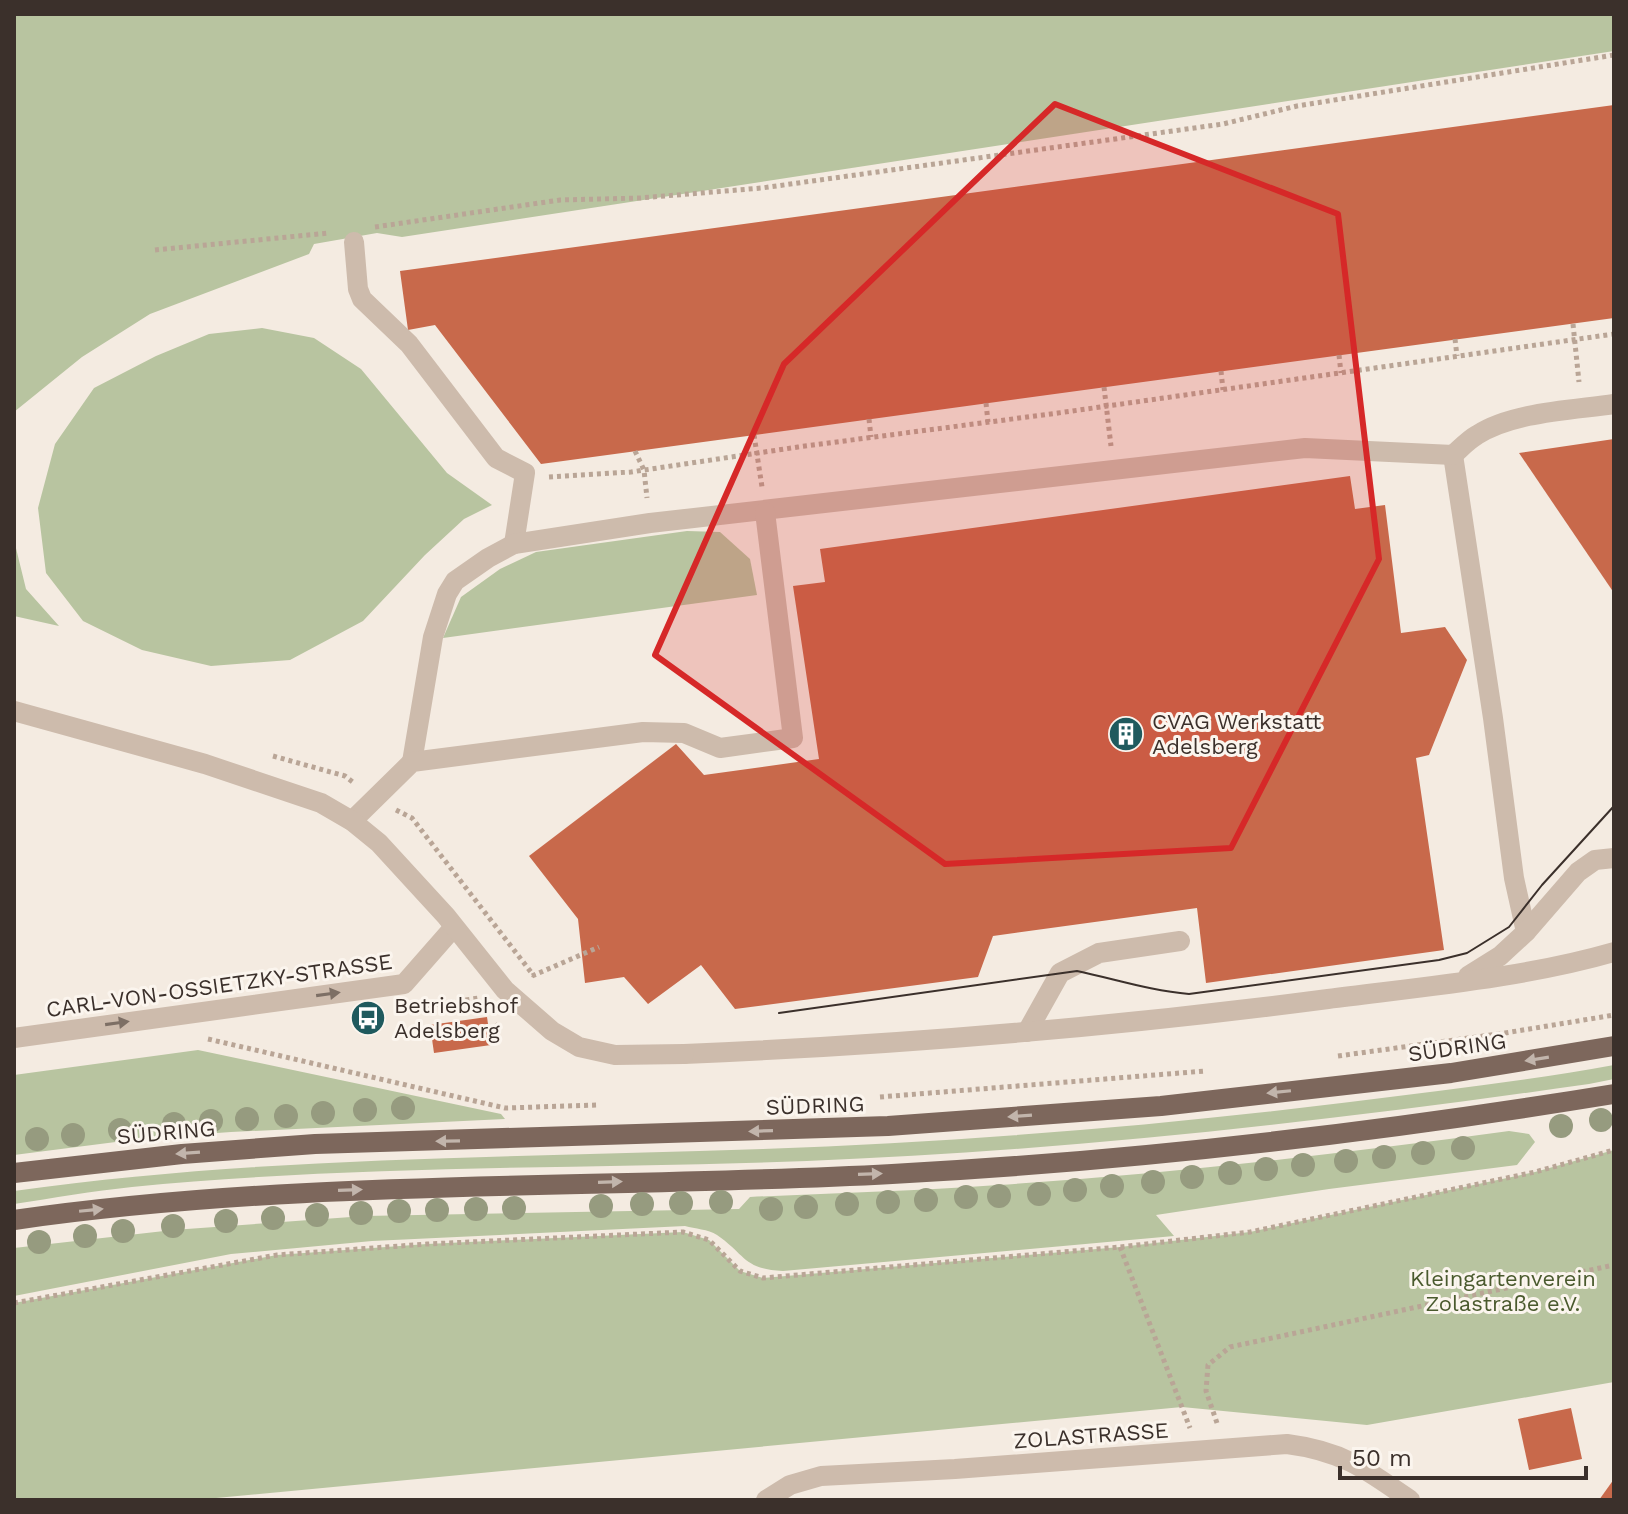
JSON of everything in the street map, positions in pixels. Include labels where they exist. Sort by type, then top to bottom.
[{"type":"main road","name":"SÜDRING","points":[[14,1173],[182,1154],[315,1144],[888,1126],[1161,1106],[1451,1073],[1614,1046]]},
{"type":"main road","points":[[14,1220],[188,1199],[316,1191],[892,1174],[1163,1153],[1458,1119],[1614,1094]]},
{"type":"street","points":[[353,234],[358,289],[362,299],[409,344],[496,458],[525,473],[514,544]]},
{"type":"street","points":[[352,821],[412,762],[433,637],[447,594],[455,581],[514,544],[650,523],[1305,448],[1453,455],[1477,435],[1498,425],[1614,404]]},
{"type":"street","points":[[1453,455],[1514,878],[1526,932]]},
{"type":"street","points":[[412,762],[643,732],[684,733],[720,748],[793,738],[765,512]]},
{"type":"street","points":[[14,711],[205,764],[321,803],[352,821],[379,843],[505,990],[552,1031],[579,1047],[615,1055],[684,1054],[1027,1032],[1185,1018],[1457,982],[1614,952]]},
{"type":"street","points":[[1457,982],[1500,956],[1526,932],[1578,872],[1595,860],[1614,858]]},
{"type":"street","name":"CARL-VON-OSSIETZKY-STRASSE","points":[[14,1038],[404,984],[454,927]]},
{"type":"street","points":[[1027,1032],[1060,973],[1099,953],[1180,941]]},
{"type":"street","name":"ZOLASTRASSE","points":[[766,1500],[790,1485],[821,1476],[1287,1444],[1328,1451],[1364,1468],[1410,1500]]},
{"type":"path","points":[[155,250],[353,234],[560,200],[640,198],[762,188],[1223,124],[1297,106],[1614,55]]},
{"type":"path","points":[[1573,324],[1582,409]]},
{"type":"path","points":[[525,473],[554,477],[644,470],[1614,334]]},
{"type":"path","points":[[1455,339],[1457,356]]},
{"type":"path","points":[[1339,355],[1341,373]]},
{"type":"path","points":[[1221,371],[1223,390]]},
{"type":"path","points":[[1104,387],[1114,471]]},
{"type":"path","points":[[986,403],[988,422]]},
{"type":"path","points":[[869,419],[871,437]]},
{"type":"path","points":[[754,435],[765,512]]},
{"type":"path","points":[[635,451],[644,470],[650,523]]},
{"type":"path","points":[[14,1303],[277,1255],[427,1244],[683,1232],[709,1240],[740,1271],[763,1278],[1120,1247],[1250,1232],[1535,1172],[1614,1150]]},
{"type":"path","points":[[1120,1247],[1199,1451]]},
{"type":"path","points":[[1227,1450],[1206,1391],[1208,1365],[1230,1347],[1614,1265]]},
{"type":"highlighted area","points":[[1055,104],[1338,214],[1379,559],[1231,848],[945,864],[655,655],[784,364]]},
{"type":"green space","points":[[14,14],[1614,14],[1614,51],[402,237],[377,233],[314,244],[309,254],[150,314],[82,357],[14,412]]},
{"type":"green space","points":[[262,328],[314,338],[361,369],[447,473],[492,505],[464,519],[363,621],[290,660],[211,666],[142,650],[83,621],[46,573],[38,508],[55,444],[94,388],[156,356],[209,334]]},
{"type":"green space","points":[[687,531],[720,532],[750,559],[757,595],[443,638],[461,597],[500,569],[536,552]]},
{"type":"green space","points":[[14,540],[26,589],[59,626],[14,616]]},
{"type":"green space","points":[[198,1050],[501,1114],[505,1119],[147,1138],[14,1155],[14,1075]]},
{"type":"green space","points":[[1614,1065],[1614,1079],[1589,1084],[1297,1122],[1101,1142],[807,1161],[300,1175],[132,1187],[14,1204],[14,1191],[200,1171],[388,1160],[836,1146],[1130,1126],[1416,1094]]},
{"type":"green space","points":[[1509,1131],[1529,1134],[1535,1142],[1517,1165],[1156,1215],[1174,1236],[783,1271],[752,1264],[717,1235],[685,1226],[372,1241],[231,1254],[14,1296],[14,1248],[173,1230],[365,1216],[739,1209],[750,1197],[967,1187],[1126,1175]]},
{"type":"green space","name":"Kleingartenverein Zolastraße e.V.","points":[[1614,1150],[1614,1382],[1367,1425],[1182,1407],[195,1500],[14,1500],[14,1303],[277,1255],[427,1244],[683,1232],[709,1240],[740,1271],[763,1278],[1120,1247],[1250,1232],[1535,1172]]},
{"type":"building","points":[[1614,105],[1614,318],[541,464],[435,325],[408,330],[400,271]]},
{"type":"building","points":[[1614,439],[1614,593],[1519,453]]},
{"type":"building","name":"CVAG Werkstatt Adelsberg","points":[[1350,476],[1355,509],[1385,505],[1401,633],[1445,627],[1467,660],[1429,755],[1416,758],[1444,950],[1206,983],[1197,908],[993,936],[978,977],[735,1009],[701,965],[648,1004],[624,977],[585,983],[578,919],[529,856],[676,744],[704,775],[819,759],[793,586],[825,582],[820,549]]},
{"type":"building","points":[[487,1017],[491,1045],[434,1053],[430,1025]]},
{"type":"building","points":[[1571,1408],[1582,1459],[1529,1470],[1518,1419]]},
{"type":"building","points":[[1614,1479],[1614,1500],[1599,1500]]},
{"type":"tram line","points":[[779,1013],[1077,971],[1147,988],[1189,994],[1439,960],[1467,953],[1509,927],[1542,885],[1614,806]]},
{"type":"place","name":"CVAG Werkstatt Adelsberg","points":[[1126,734]]},
{"type":"place","name":"Betriebshof Adelsberg","points":[[368,1018]]}]
